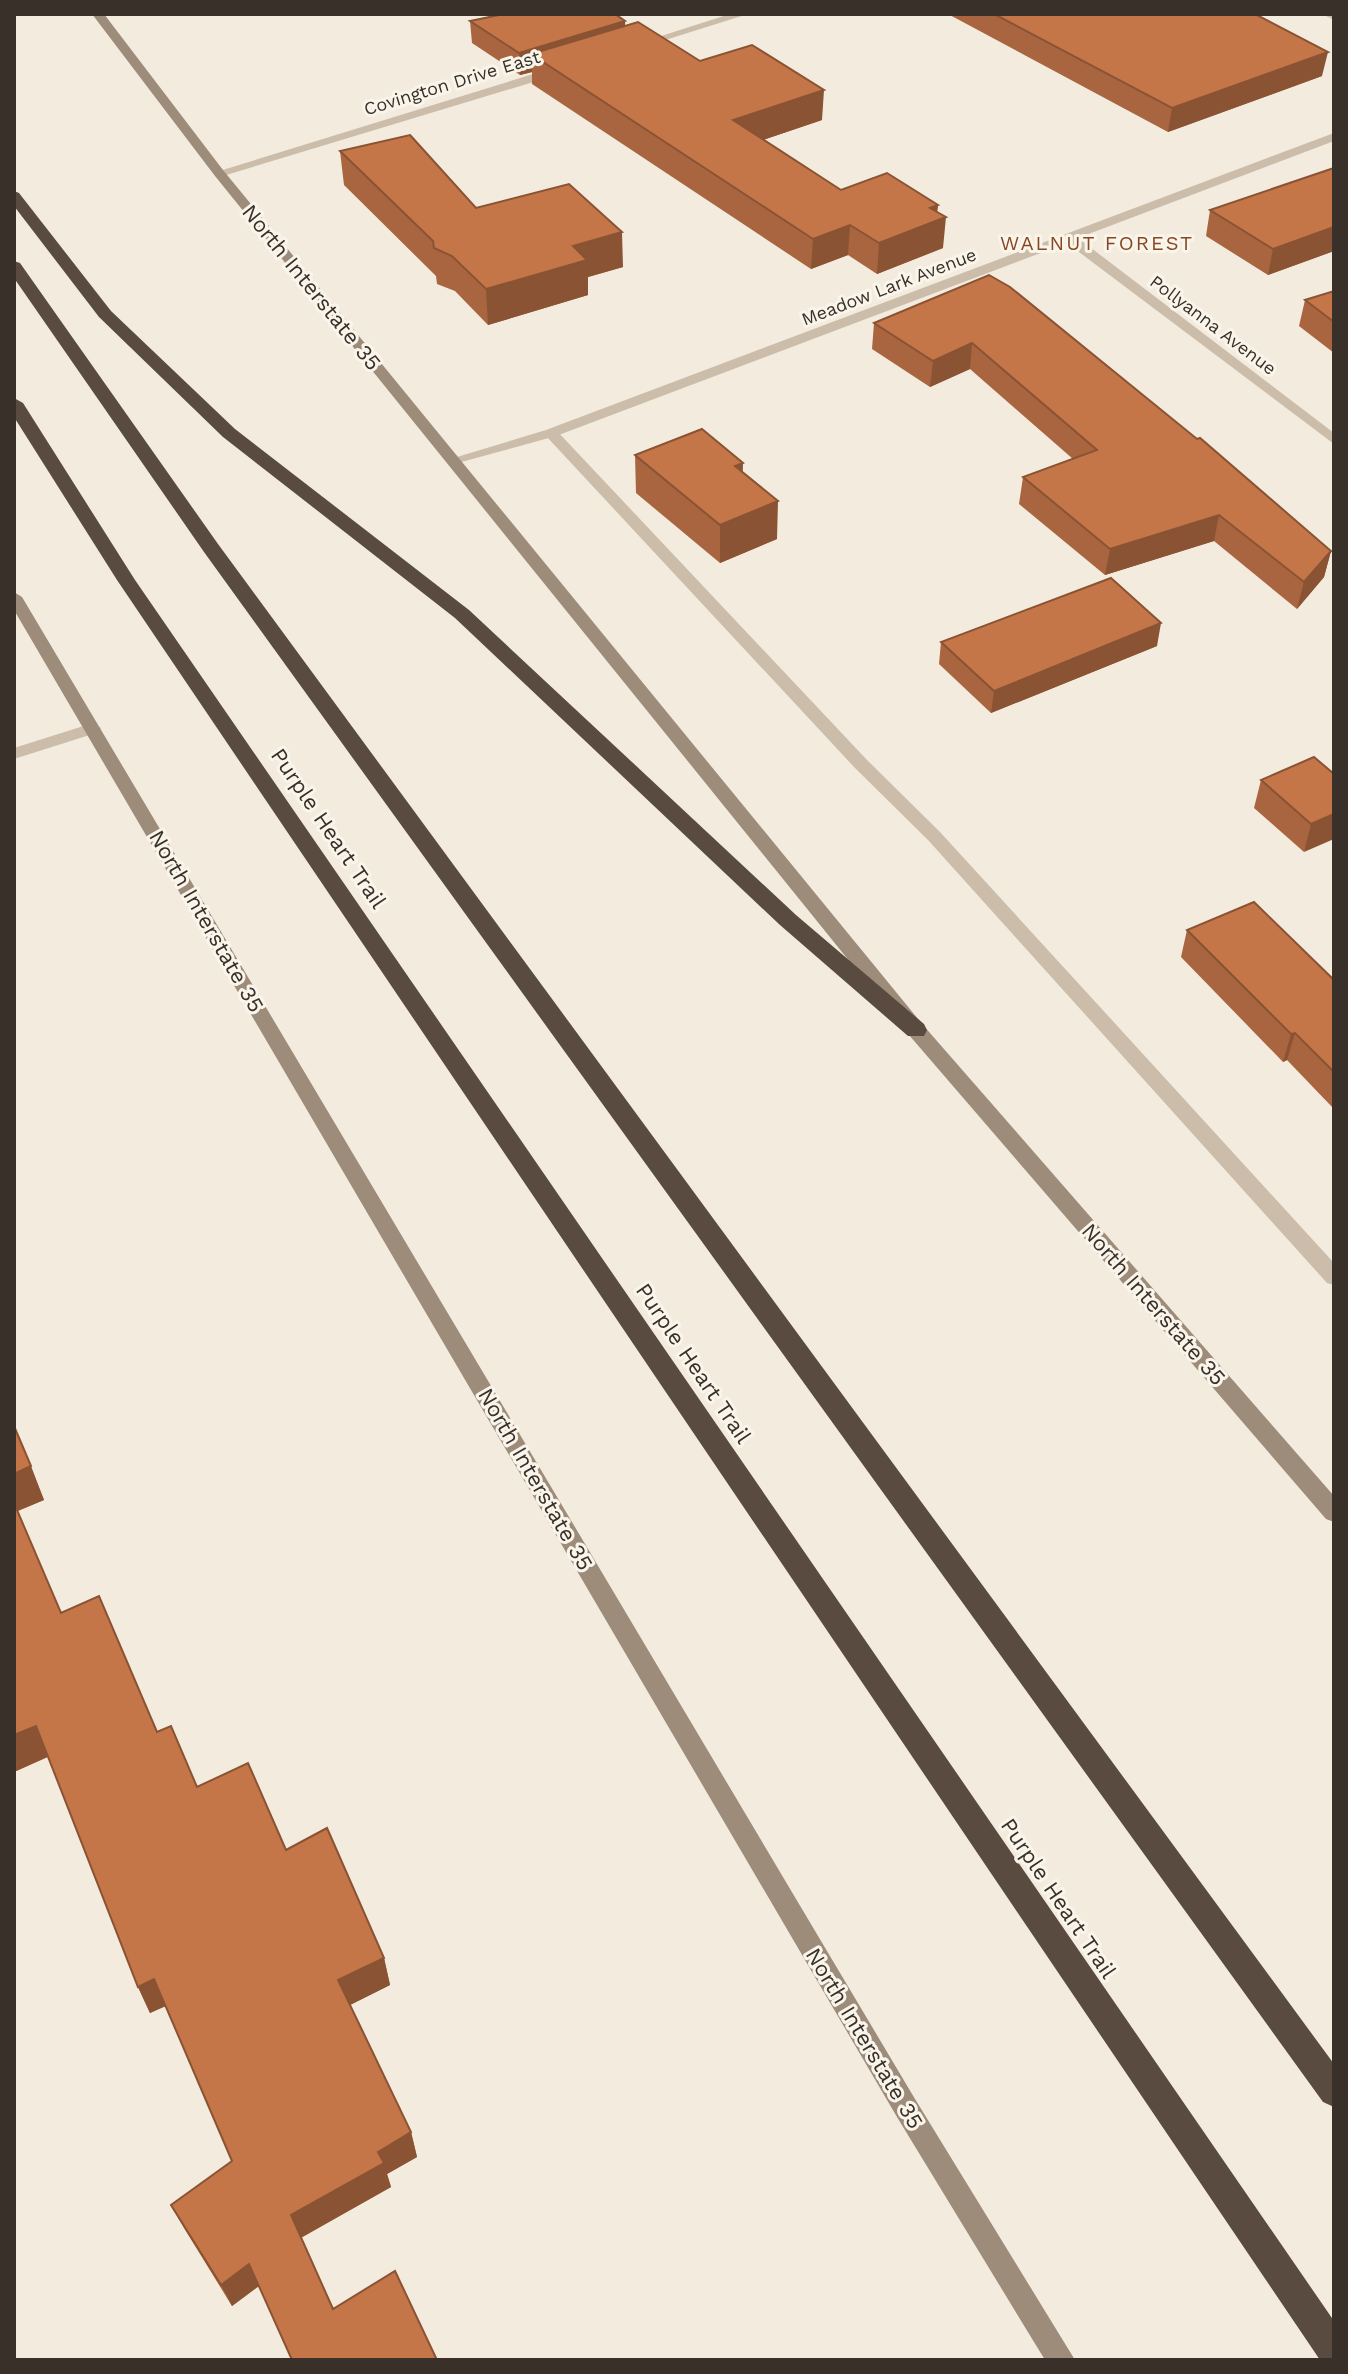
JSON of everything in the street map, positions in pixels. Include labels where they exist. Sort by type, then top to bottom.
[{"type":"highway","points":[[14,196],[105,314],[229,433],[462,614],[788,920],[916,1030]]},
{"type":"highway","points":[[14,266],[211,548],[1334,2091]]},
{"type":"highway","name":"Purple Heart Trail","points":[[14,403],[126,580],[1334,2351]]},
{"type":"main road","name":"North Interstate 35","points":[[98,14],[219,173],[916,1030],[1334,1512]]},
{"type":"main road","name":"North Interstate 35","points":[[14,597],[906,2108],[1061,2360]]},
{"type":"street","points":[[623,50],[742,14]]},
{"type":"street","points":[[1328,14],[1334,17]]},
{"type":"street","name":"Covington Drive East","points":[[219,173],[578,64]]},
{"type":"street","name":"Meadow Lark Avenue","points":[[454,460],[551,433],[1334,137]]},
{"type":"street","name":"Pollyanna Avenue","points":[[1069,238],[1334,440]]},
{"type":"street","points":[[551,433],[861,764],[934,836],[1334,1277]]},
{"type":"street","points":[[14,754],[93,728]]},
{"type":"building","points":[[504,14],[615,14],[625,21],[519,53],[470,21]]},
{"type":"building","points":[[994,14],[1255,14],[1328,52],[1172,108]]},
{"type":"building","points":[[638,22],[700,61],[752,45],[824,90],[733,120],[841,190],[887,173],[938,205],[930,208],[946,217],[879,243],[850,225],[813,239],[531,54]]},
{"type":"building","points":[[410,135],[476,208],[569,184],[622,232],[573,246],[587,260],[486,289],[452,256],[434,248],[433,241],[340,151]]},
{"type":"building","points":[[1334,168],[1334,227],[1273,249],[1210,210]]},
{"type":"building","points":[[989,275],[1010,287],[1197,439],[1200,438],[1331,551],[1304,582],[1219,515],[1110,549],[1023,477],[1097,450],[972,343],[933,361],[874,323]]},
{"type":"building","points":[[1334,291],[1334,322],[1305,300]]},
{"type":"building","points":[[702,429],[743,463],[735,466],[778,501],[720,525],[635,455]]},
{"type":"building","points":[[1111,578],[1161,623],[994,691],[941,642]]},
{"type":"building","points":[[1314,757],[1334,774],[1334,814],[1311,824],[1261,780]]},
{"type":"building","points":[[1254,902],[1334,980],[1334,1072],[1295,1033],[1291,1034],[1187,930]]},
{"type":"building","points":[[14,1426],[31,1466],[14,1474]]},
{"type":"building","points":[[14,1503],[61,1613],[99,1596],[157,1732],[171,1726],[197,1787],[248,1763],[286,1850],[327,1828],[384,1958],[338,1980],[411,2132],[378,2152],[384,2163],[291,2215],[333,2309],[395,2271],[437,2360],[292,2360],[249,2264],[221,2285],[171,2205],[232,2161],[154,1979],[138,1987],[36,1726],[14,1735]]},
{"type":"district","name":"WALNUT FOREST","points":[[1097,243]]}]
